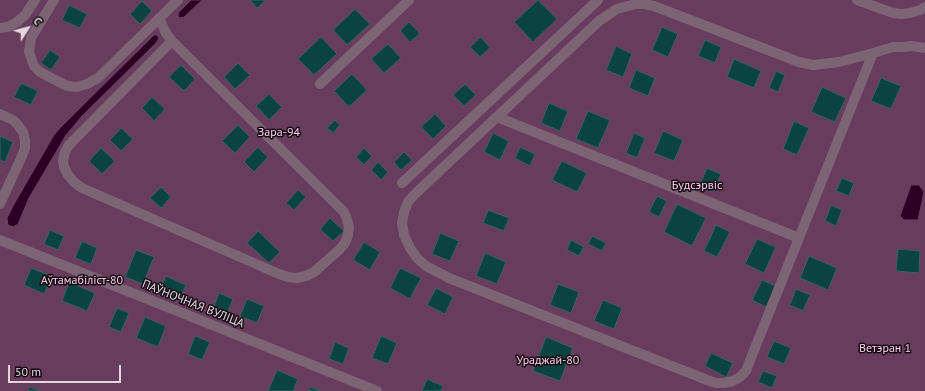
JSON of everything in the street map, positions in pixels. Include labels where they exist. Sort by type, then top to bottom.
[{"type":"lane","points":[[0,28],[8,27],[17,22],[25,15],[35,0]]},
{"type":"lane","points":[[54,0],[32,38],[29,45],[29,52],[34,66],[40,72],[72,87],[82,87],[98,78],[178,0]]},
{"type":"lane","points":[[320,84],[409,0]]},
{"type":"lane","points":[[402,183],[598,0]]},
{"type":"lane","points":[[857,0],[893,13],[900,14],[910,13],[925,7]]},
{"type":"lane","points":[[874,53],[746,371],[733,381],[716,383],[707,380],[449,278],[426,266],[417,258],[404,236],[402,223],[404,212],[408,202],[414,195],[599,21],[617,9],[636,4],[654,6],[799,62],[813,64],[839,62],[888,48],[902,46],[925,48]]},
{"type":"lane","points":[[159,18],[166,33],[172,41],[344,212],[348,219],[349,227],[345,243],[335,254],[314,272],[297,278],[279,274],[82,188],[68,175],[64,167],[63,160],[69,145],[172,41]]},
{"type":"lane","points":[[0,114],[13,120],[18,125],[23,132],[25,140],[25,148],[22,156],[2,191],[0,204]]},
{"type":"lane","points":[[497,117],[799,238]]},
{"type":"lane","name":"ПАЎНОЧНАЯ ВУЛІЦА","points":[[0,240],[377,391]]},
{"type":"green space","points":[[0,0],[925,0],[925,391],[0,391]]},
{"type":"shaded area","points":[[191,0],[202,0],[184,17],[180,18],[178,16],[179,12]]},
{"type":"shaded area","points":[[154,35],[157,35],[159,38],[156,43],[82,116],[66,135],[29,198],[18,224],[13,227],[8,225],[7,218],[13,206],[54,135]]},
{"type":"shaded area","points":[[911,185],[919,185],[924,192],[918,220],[904,220],[900,216]]},
{"type":"building","points":[[250,0],[266,0],[257,8]]},
{"type":"building","points":[[538,0],[557,19],[533,42],[514,22]]},
{"type":"building","points":[[142,1],[152,11],[140,24],[130,14]]},
{"type":"building","points":[[69,5],[87,14],[80,28],[62,20]]},
{"type":"building","points":[[355,9],[370,24],[347,45],[333,30]]},
{"type":"building","points":[[409,22],[420,34],[410,42],[400,31]]},
{"type":"building","points":[[662,27],[678,34],[668,57],[652,50]]},
{"type":"building","points":[[321,37],[337,54],[314,75],[298,59]]},
{"type":"building","points":[[481,37],[490,48],[480,57],[470,47]]},
{"type":"building","points":[[705,40],[721,47],[715,63],[698,56]]},
{"type":"building","points":[[388,44],[401,58],[384,73],[371,59]]},
{"type":"building","points":[[616,46],[632,54],[623,77],[606,70]]},
{"type":"building","points":[[50,50],[60,57],[51,70],[41,63]]},
{"type":"building","points":[[734,59],[761,71],[754,88],[727,77]]},
{"type":"building","points":[[238,63],[250,75],[235,89],[224,77]]},
{"type":"building","points":[[181,65],[195,79],[184,91],[169,77]]},
{"type":"building","points":[[636,70],[655,78],[648,96],[629,88]]},
{"type":"building","points":[[776,71],[785,75],[778,92],[769,88]]},
{"type":"building","points":[[352,74],[367,90],[349,107],[334,91]]},
{"type":"building","points":[[881,78],[901,86],[891,109],[871,101]]},
{"type":"building","points":[[21,83],[38,91],[31,105],[14,97]]},
{"type":"building","points":[[465,84],[476,95],[464,106],[453,95]]},
{"type":"building","points":[[822,87],[846,98],[835,122],[811,112]]},
{"type":"building","points":[[269,94],[282,107],[269,120],[256,106]]},
{"type":"building","points":[[152,97],[165,109],[154,121],[142,108]]},
{"type":"building","points":[[549,103],[568,111],[560,131],[541,123]]},
{"type":"building","points":[[588,111],[610,120],[598,148],[576,139]]},
{"type":"building","points":[[435,114],[446,126],[433,139],[421,127]]},
{"type":"building","points":[[335,120],[340,125],[333,133],[327,128]]},
{"type":"building","points":[[794,121],[809,128],[797,155],[783,149]]},
{"type":"building","points":[[238,125],[250,137],[235,153],[222,141]]},
{"type":"building","points":[[121,128],[133,139],[121,151],[110,140]]},
{"type":"building","points":[[663,131],[683,140],[674,161],[654,153]]},
{"type":"building","points":[[493,133],[509,141],[500,160],[484,152]]},
{"type":"building","points":[[634,133],[645,138],[637,158],[626,153]]},
{"type":"building","points":[[0,136],[13,142],[5,162],[0,160]]},
{"type":"building","points":[[258,147],[268,157],[254,172],[244,162]]},
{"type":"building","points":[[520,147],[535,154],[530,166],[515,158]]},
{"type":"building","points":[[101,148],[115,161],[102,174],[89,161]]},
{"type":"building","points":[[364,148],[372,156],[364,165],[356,157]]},
{"type":"building","points":[[404,152],[412,160],[401,170],[394,162]]},
{"type":"building","points":[[562,161],[587,173],[577,192],[552,180]]},
{"type":"building","points":[[378,162],[388,172],[381,180],[371,170]]},
{"type":"building","points":[[707,168],[721,174],[713,192],[699,186]]},
{"type":"building","points":[[842,178],[854,183],[849,196],[836,191]]},
{"type":"building","points":[[161,187],[171,197],[161,208],[150,198]]},
{"type":"building","points":[[298,190],[306,197],[294,210],[286,203]]},
{"type":"building","points":[[657,196],[667,201],[659,217],[649,212]]},
{"type":"building","points":[[677,204],[706,218],[692,246],[664,232]]},
{"type":"building","points":[[831,205],[842,210],[836,226],[825,221]]},
{"type":"building","points":[[488,210],[509,218],[504,231],[483,223]]},
{"type":"building","points":[[330,218],[344,231],[333,241],[320,229]]},
{"type":"building","points":[[716,225],[730,232],[717,257],[704,251]]},
{"type":"building","points":[[50,230],[64,236],[58,250],[44,244]]},
{"type":"building","points":[[258,231],[280,252],[269,263],[247,243]]},
{"type":"building","points":[[440,233],[459,241],[450,261],[432,254]]},
{"type":"building","points":[[592,236],[606,243],[602,251],[588,244]]},
{"type":"building","points":[[757,239],[776,247],[764,273],[745,264]]},
{"type":"building","points":[[571,240],[584,247],[579,256],[567,250]]},
{"type":"building","points":[[82,241],[97,248],[91,264],[75,258]]},
{"type":"building","points":[[364,242],[380,252],[370,270],[353,260]]},
{"type":"building","points":[[898,249],[920,251],[919,273],[896,271]]},
{"type":"building","points":[[136,250],[154,257],[143,284],[125,277]]},
{"type":"building","points":[[485,253],[506,262],[497,284],[476,276]]},
{"type":"building","points":[[809,256],[837,268],[828,290],[800,278]]},
{"type":"building","points":[[31,268],[52,276],[44,294],[24,285]]},
{"type":"building","points":[[400,268],[421,278],[410,299],[390,288]]},
{"type":"building","points":[[166,276],[186,285],[179,301],[159,293]]},
{"type":"building","points":[[762,280],[776,286],[766,307],[752,300]]},
{"type":"building","points":[[69,282],[95,293],[87,311],[62,301]]},
{"type":"building","points":[[558,284],[579,292],[571,313],[550,305]]},
{"type":"building","points":[[436,288],[453,297],[445,314],[427,305]]},
{"type":"building","points":[[796,289],[810,295],[803,311],[790,305]]},
{"type":"building","points":[[219,293],[233,299],[225,318],[211,313]]},
{"type":"building","points":[[247,299],[264,306],[257,323],[240,316]]},
{"type":"building","points":[[603,300],[622,308],[614,329],[594,321]]},
{"type":"building","points":[[117,308],[129,313],[121,332],[109,327]]},
{"type":"building","points":[[145,317],[166,326],[158,347],[136,338]]},
{"type":"building","points":[[195,336],[210,342],[202,360],[188,354]]},
{"type":"building","points":[[381,336],[397,343],[388,364],[372,358]]},
{"type":"building","points":[[546,337],[573,348],[560,381],[533,371]]},
{"type":"building","points":[[774,341],[791,348],[784,364],[767,357]]},
{"type":"building","points":[[335,342],[349,348],[343,364],[329,359]]},
{"type":"building","points":[[711,353],[733,363],[726,377],[705,366]]},
{"type":"building","points":[[277,370],[298,379],[293,391],[268,391]]},
{"type":"building","points":[[763,371],[777,376],[772,388],[758,382]]},
{"type":"building","points":[[427,379],[443,386],[441,391],[422,391]]},
{"type":"building","points":[[30,387],[40,391],[28,391]]},
{"type":"building","points":[[310,387],[321,391],[309,391]]},
{"type":"park label","name":"Зара-94","points":[[279,133]]},
{"type":"park label","name":"Будсэрвіс","points":[[697,186]]},
{"type":"park label","name":"Аўтамабіліст-80","points":[[82,281]]},
{"type":"park label","name":"Ветэран 1","points":[[885,349]]},
{"type":"park label","name":"Ураджай-80","points":[[548,361]]}]
